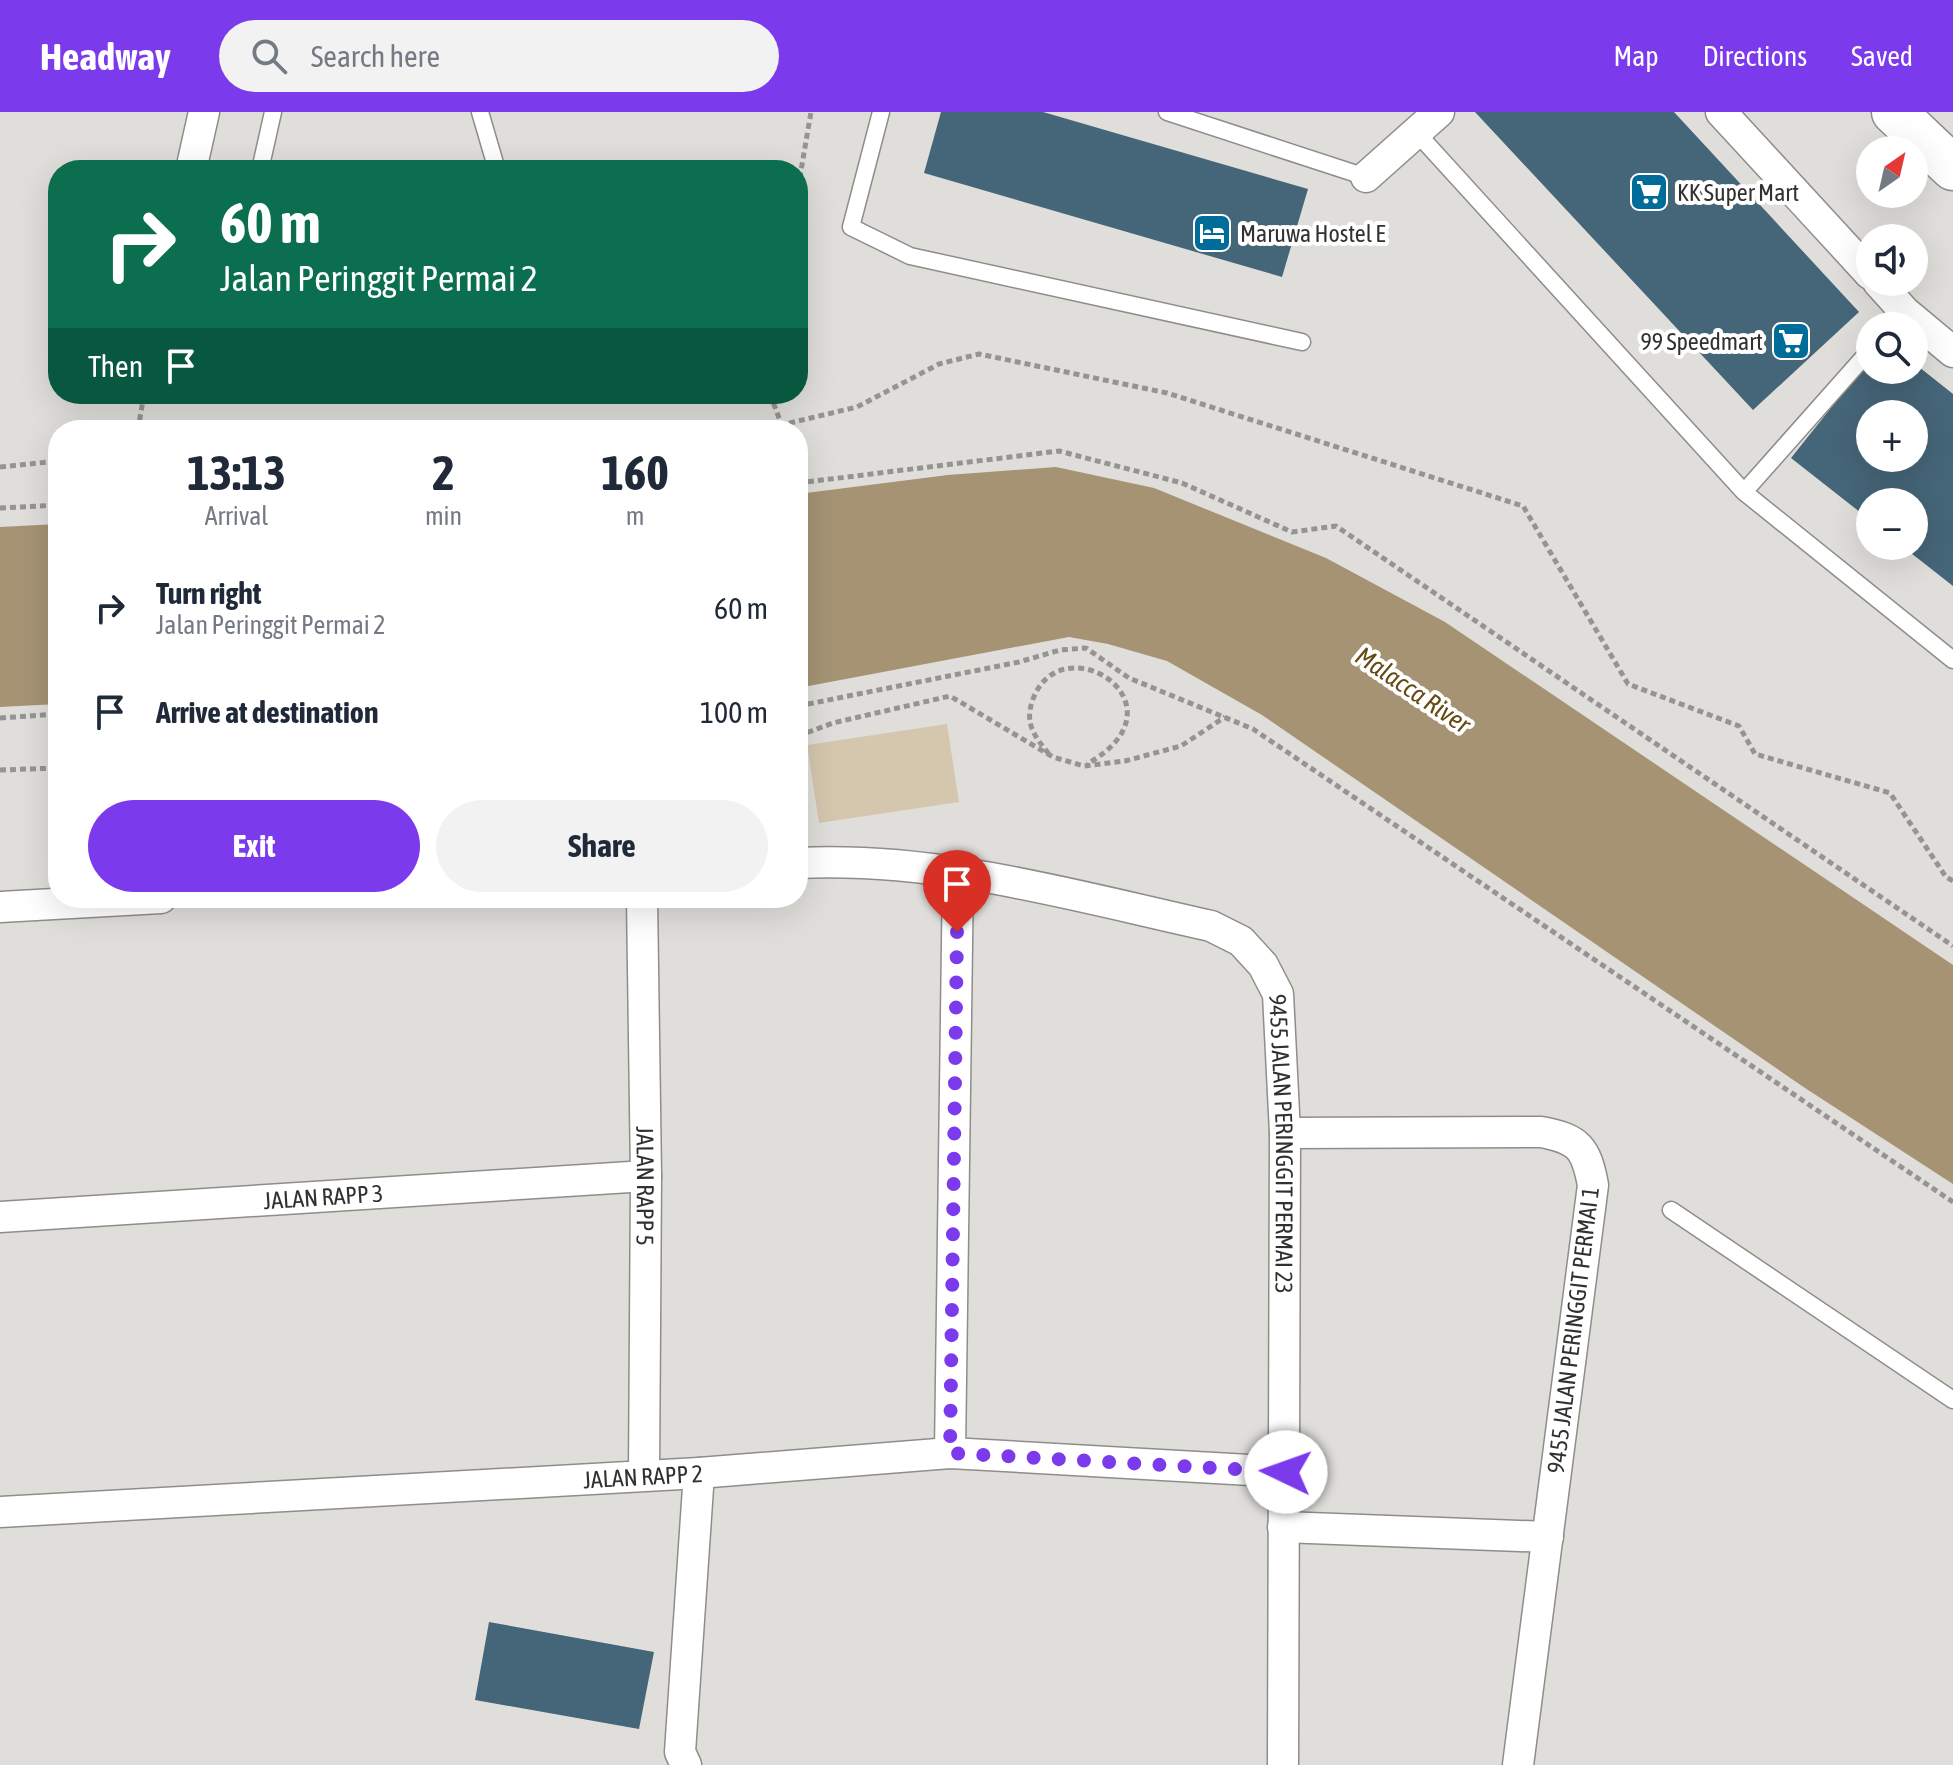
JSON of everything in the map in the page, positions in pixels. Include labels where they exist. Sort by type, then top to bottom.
[{"type":"main road","points":[[1894,112],[1953,168]]},
{"type":"street","points":[[193,160],[204,112]]},
{"type":"street","points":[[1366,177],[1409,122],[1439,112]]},
{"type":"street","points":[[1721,112],[1856,259]]},
{"type":"street","points":[[1928,337],[1953,352]]},
{"type":"street","name":"9455 JALAN PERINGGIT PERMAI 23","points":[[808,862],[835,861],[958,871],[1211,926],[1241,941],[1263,965],[1278,994],[1285,1133],[1283,1765]]},
{"type":"street","points":[[950,1453],[958,871]]},
{"type":"street","points":[[0,907],[48,904]]},
{"type":"street","name":"JALAN RAPP 5","points":[[642,908],[646,1176],[644,1475]]},
{"type":"street","name":"9455 JALAN PERINGGIT PERMAI 1","points":[[1285,1133],[1541,1132],[1566,1137],[1587,1155],[1593,1185],[1518,1765]]},
{"type":"street","name":"JALAN RAPP 3","points":[[0,1217],[646,1176]]},
{"type":"street","name":"JALAN RAPP 2","points":[[0,1512],[699,1473],[950,1453],[1286,1472]]},
{"type":"street","points":[[686,1765],[680,1752],[699,1473]]},
{"type":"street","points":[[1283,1527],[1548,1537]]},
{"type":"lane","points":[[262,160],[273,112]]},
{"type":"lane","points":[[480,112],[494,160]]},
{"type":"lane","points":[[881,112],[851,227],[910,256],[1302,342]]},
{"type":"lane","points":[[1167,112],[1366,177]]},
{"type":"lane","points":[[1409,122],[1744,492],[1953,660]]},
{"type":"lane","points":[[1744,492],[1856,366]]},
{"type":"lane","points":[[1671,1210],[1953,1400]]},
{"type":"path","points":[[803,160],[811,112]]},
{"type":"path","points":[[806,420],[857,407],[939,364],[979,354],[1167,393],[1523,506],[1628,684],[1739,726],[1755,754],[1890,793],[1946,877],[1953,881]]},
{"type":"path","points":[[808,482],[1059,451],[1182,483],[1292,532],[1336,526],[1953,946]]},
{"type":"path","points":[[0,467],[48,462]]},
{"type":"path","points":[[0,508],[48,506]]},
{"type":"path","points":[[808,704],[1019,662],[1060,650],[1086,648],[1129,678],[1253,729],[1953,1202]]},
{"type":"path","points":[[1053,757],[1033,735],[1028,713],[1037,688],[1056,673],[1080,666],[1103,673],[1122,689],[1129,712],[1122,733],[1108,753],[1084,766]]},
{"type":"path","points":[[808,732],[833,723],[950,696],[1053,757],[1084,766],[1125,761],[1181,746],[1225,717]]},
{"type":"path","points":[[0,718],[48,715]]},
{"type":"path","points":[[0,770],[48,768]]},
{"type":"shaded area","points":[[947,724],[959,802],[819,823],[808,745]]},
{"type":"water","name":"Malacca River","points":[[1056,467],[1154,488],[1326,558],[1445,622],[1953,965],[1953,1184],[1805,1088],[1262,715],[1167,661],[1108,644],[1069,637],[808,686],[808,493],[948,475]]},
{"type":"water","points":[[48,525],[48,705],[0,707],[0,527]]},
{"type":"building","name":"Maruwa Hostel E","points":[[941,112],[1043,112],[1308,189],[1282,277],[924,173]]},
{"type":"building","points":[[1475,112],[1674,112],[1859,312],[1753,410]]},
{"type":"building","points":[[1928,374],[1953,394],[1953,586],[1920,560],[1928,560],[1928,488],[1856,488],[1856,509],[1791,458],[1856,377],[1856,384],[1928,384]]},
{"type":"building","points":[[489,1622],[654,1652],[639,1729],[475,1700]]},
{"type":"place","name":"KK Super Mart","points":[[1649,192]]},
{"type":"place","name":"Maruwa Hostel E","points":[[1212,233]]},
{"type":"place","name":"99 Speedmart","points":[[1791,341]]},
{"type":"route","points":[[957,932],[950,1453],[1286,1472]]}]
